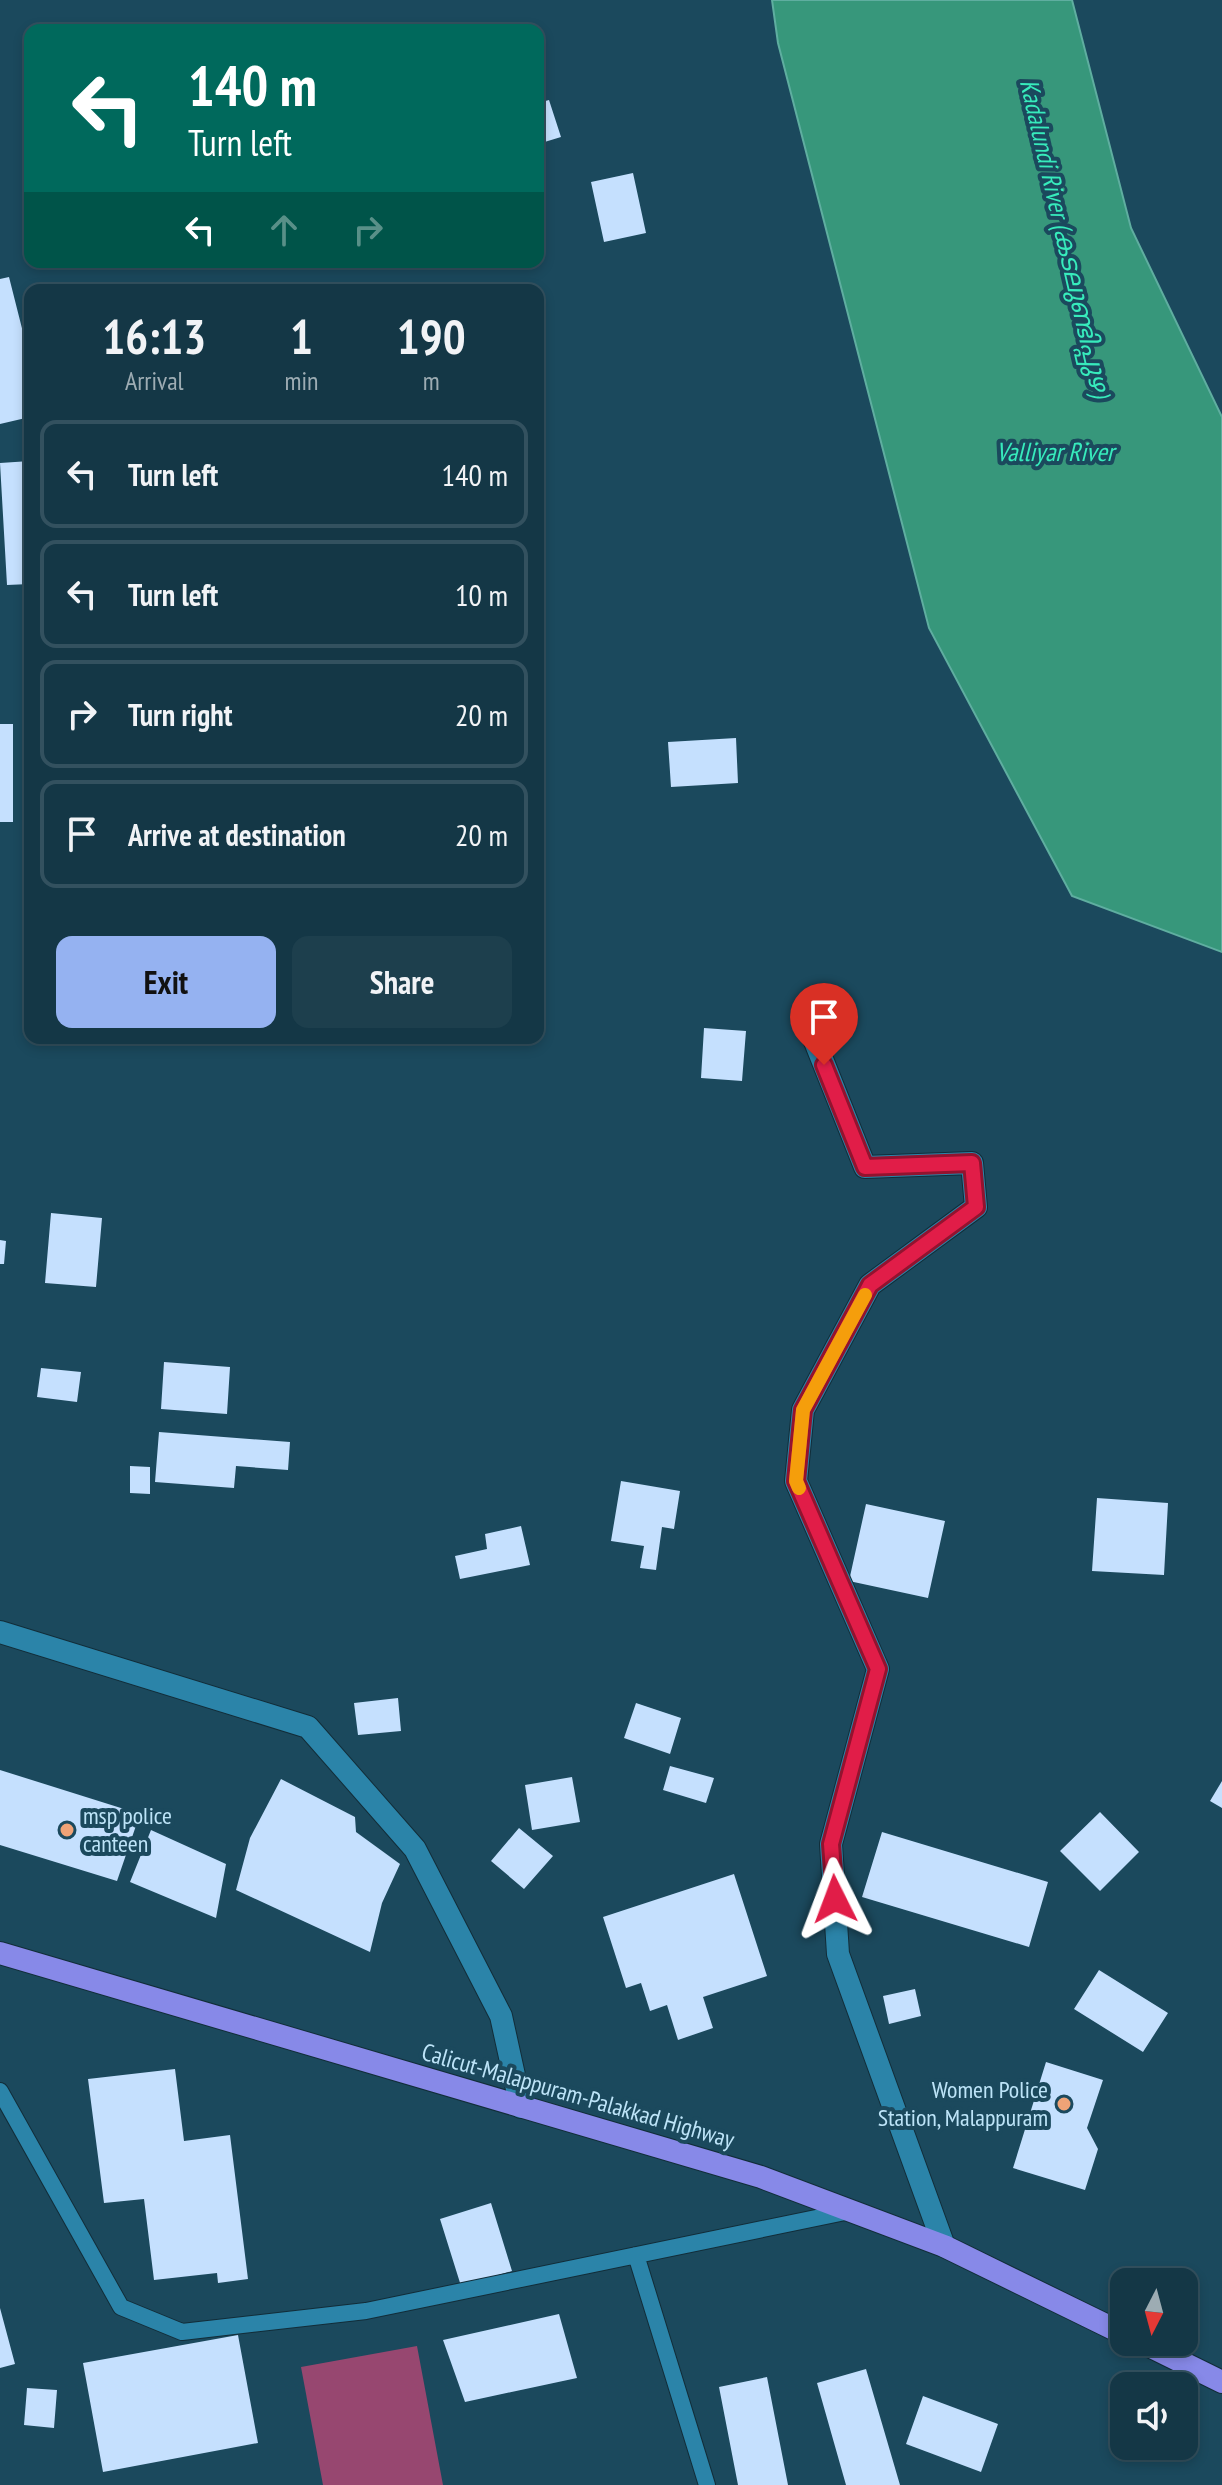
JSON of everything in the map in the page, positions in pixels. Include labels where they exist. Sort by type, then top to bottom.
[{"type":"highway","name":"Calicut-Malappuram-Palakkad Highway","points":[[0,1953],[761,2177],[944,2246],[1110,2327]]},
{"type":"highway","points":[[1169,2356],[1222,2382]]},
{"type":"street","points":[[814,1039],[865,1167],[972,1163],[976,1207],[870,1285],[803,1410],[796,1481],[878,1669],[831,1844],[838,1954],[944,2246]]},
{"type":"street","points":[[0,1632],[308,1727],[415,1849],[501,2016],[521,2107]]},
{"type":"lane","points":[[0,2091],[121,2307],[182,2332],[366,2311],[852,2211]]},
{"type":"lane","points":[[636,2255],[707,2485]]},
{"type":"shaded area","points":[[417,2346],[443,2485],[323,2485],[301,2367]]},
{"type":"water","name":"Valliyar River","points":[[772,0],[1072,0],[1131,228],[1222,417],[1222,952],[1072,896],[929,628],[778,43]]},
{"type":"building","points":[[549,100],[561,137],[544,142],[544,101]]},
{"type":"building","points":[[633,173],[646,233],[604,242],[591,182]]},
{"type":"building","points":[[9,277],[24,336],[24,418],[0,424],[0,279]]},
{"type":"building","points":[[24,461],[24,584],[7,585],[0,463]]},
{"type":"building","points":[[0,724],[13,724],[13,822],[0,822]]},
{"type":"building","points":[[736,738],[738,783],[671,787],[668,742]]},
{"type":"building","points":[[704,1028],[746,1031],[742,1081],[701,1078]]},
{"type":"building","points":[[51,1213],[102,1218],[96,1287],[45,1283]]},
{"type":"building","points":[[0,1240],[6,1241],[4,1264],[0,1264]]},
{"type":"building","points":[[164,1362],[230,1367],[227,1414],[161,1409]]},
{"type":"building","points":[[41,1368],[81,1372],[77,1402],[37,1397]]},
{"type":"building","points":[[159,1432],[290,1442],[288,1470],[236,1466],[234,1488],[155,1482]]},
{"type":"building","points":[[130,1466],[150,1467],[150,1494],[130,1493]]},
{"type":"building","points":[[621,1481],[680,1491],[674,1529],[662,1527],[656,1570],[640,1568],[644,1546],[611,1541]]},
{"type":"building","points":[[1097,1498],[1168,1503],[1164,1575],[1092,1571]]},
{"type":"building","points":[[866,1504],[945,1521],[928,1598],[849,1581]]},
{"type":"building","points":[[521,1526],[530,1565],[460,1579],[455,1556],[487,1549],[485,1534]]},
{"type":"building","points":[[398,1698],[401,1731],[358,1735],[354,1703]]},
{"type":"building","points":[[636,1703],[681,1718],[670,1754],[624,1738]]},
{"type":"building","points":[[670,1766],[714,1778],[706,1803],[663,1790]]},
{"type":"building","name":"msp police canteen","points":[[0,1770],[140,1814],[117,1881],[0,1845]]},
{"type":"building","points":[[572,1777],[580,1822],[532,1830],[525,1785]]},
{"type":"building","points":[[281,1779],[355,1817],[356,1832],[400,1864],[382,1903],[370,1952],[236,1890],[250,1838]]},
{"type":"building","points":[[1222,1781],[1222,1808],[1210,1801]]},
{"type":"building","points":[[1100,1812],[1139,1852],[1100,1891],[1060,1851]]},
{"type":"building","points":[[519,1828],[553,1856],[524,1889],[491,1861]]},
{"type":"building","points":[[151,1830],[226,1864],[216,1918],[130,1882]]},
{"type":"building","points":[[882,1832],[1048,1882],[1029,1947],[862,1897]]},
{"type":"building","points":[[734,1874],[767,1976],[703,1997],[713,2028],[678,2040],[667,2005],[650,2011],[641,1983],[626,1988],[603,1917]]},
{"type":"building","points":[[1099,1970],[1168,2013],[1143,2052],[1074,2009]]},
{"type":"building","points":[[915,1989],[921,2016],[889,2024],[883,1996]]},
{"type":"building","name":"Women Police Station, Malappuram","points":[[1046,2062],[1103,2080],[1087,2128],[1098,2149],[1085,2190],[1013,2168]]},
{"type":"building","points":[[175,2069],[184,2141],[230,2135],[248,2279],[218,2283],[217,2273],[154,2280],[144,2199],[104,2203],[88,2079]]},
{"type":"building","points":[[491,2203],[512,2271],[461,2286],[440,2219]]},
{"type":"building","points":[[0,2308],[15,2364],[0,2368]]},
{"type":"building","points":[[559,2314],[577,2378],[465,2402],[443,2340]]},
{"type":"building","points":[[238,2335],[258,2443],[103,2472],[83,2363]]},
{"type":"building","points":[[866,2369],[900,2485],[846,2485],[817,2383]]},
{"type":"building","points":[[767,2377],[788,2485],[738,2485],[719,2387]]},
{"type":"building","points":[[27,2388],[57,2390],[54,2428],[24,2425]]},
{"type":"building","points":[[923,2396],[998,2424],[981,2472],[906,2444]]},
{"type":"slow traffic","points":[[799,1488],[796,1481],[803,1410],[865,1295]]},
{"type":"place","name":"msp police canteen","points":[[67,1830]]},
{"type":"place","name":"Women Police Station, Malappuram","points":[[1064,2104]]},
{"type":"route","points":[[824,1065],[865,1167],[972,1163],[976,1207],[870,1285],[803,1410],[796,1481],[878,1669],[831,1844],[835,1899]]},
{"type":"water label","name":"Kadalundi River (കടലുണ്ടിപ്പുഴ)","points":[[1065,238]]}]
